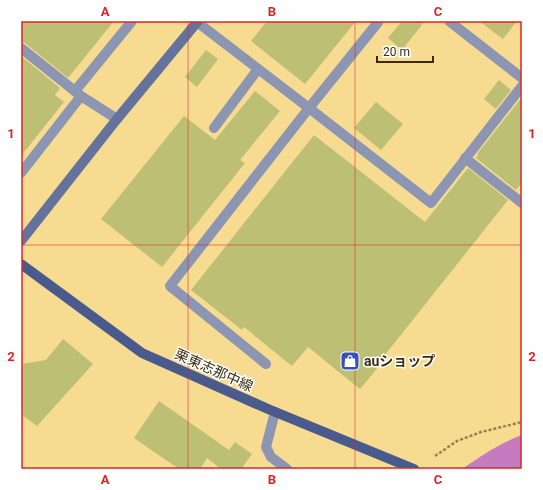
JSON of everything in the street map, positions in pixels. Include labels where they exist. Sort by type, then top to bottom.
[{"type":"main road","name":"栗東志那中線","points":[[21,264],[142,353],[275,412],[414,469]]},
{"type":"street","points":[[21,241],[117,119],[198,22]]},
{"type":"lane","points":[[21,173],[132,21]]},
{"type":"lane","points":[[266,364],[170,286],[379,21]]},
{"type":"lane","points":[[449,21],[522,78]]},
{"type":"lane","points":[[198,22],[431,203],[522,86]]},
{"type":"lane","points":[[21,48],[78,93],[117,119]]},
{"type":"lane","points":[[214,128],[258,69]]},
{"type":"lane","points":[[465,158],[522,203]]},
{"type":"lane","points":[[275,412],[266,447],[272,457],[287,469]]},
{"type":"path","points":[[435,456],[457,441],[481,432],[522,422]]},
{"type":"shaded area","points":[[522,435],[522,469],[462,469],[498,446]]},
{"type":"building","points":[[21,21],[114,21],[68,78],[25,43],[21,42]]},
{"type":"building","points":[[267,21],[356,21],[305,84],[251,41]]},
{"type":"building","points":[[402,21],[425,21],[402,50],[388,38]]},
{"type":"building","points":[[479,21],[517,21],[503,39]]},
{"type":"building","points":[[206,50],[218,59],[197,87],[185,77]]},
{"type":"building","points":[[21,56],[60,88],[55,95],[64,102],[21,156]]},
{"type":"building","points":[[499,80],[511,90],[496,109],[484,99]]},
{"type":"building","points":[[255,91],[280,111],[240,160],[245,163],[162,267],[101,219],[184,116],[215,140]]},
{"type":"building","points":[[522,97],[522,183],[516,190],[476,158],[478,155],[477,154]]},
{"type":"building","points":[[376,102],[403,124],[381,150],[354,128]]},
{"type":"building","points":[[314,135],[425,222],[468,168],[508,200],[377,365],[379,366],[360,389],[308,347],[292,366],[244,327],[242,330],[191,290]]},
{"type":"building","points":[[63,339],[93,364],[37,426],[21,414],[21,364],[46,360]]},
{"type":"building","points":[[159,401],[229,450],[235,442],[252,454],[241,469],[221,469],[207,458],[200,469],[179,469],[134,438]]},
{"type":"place","name":"auショップ","points":[[350,361]]}]
